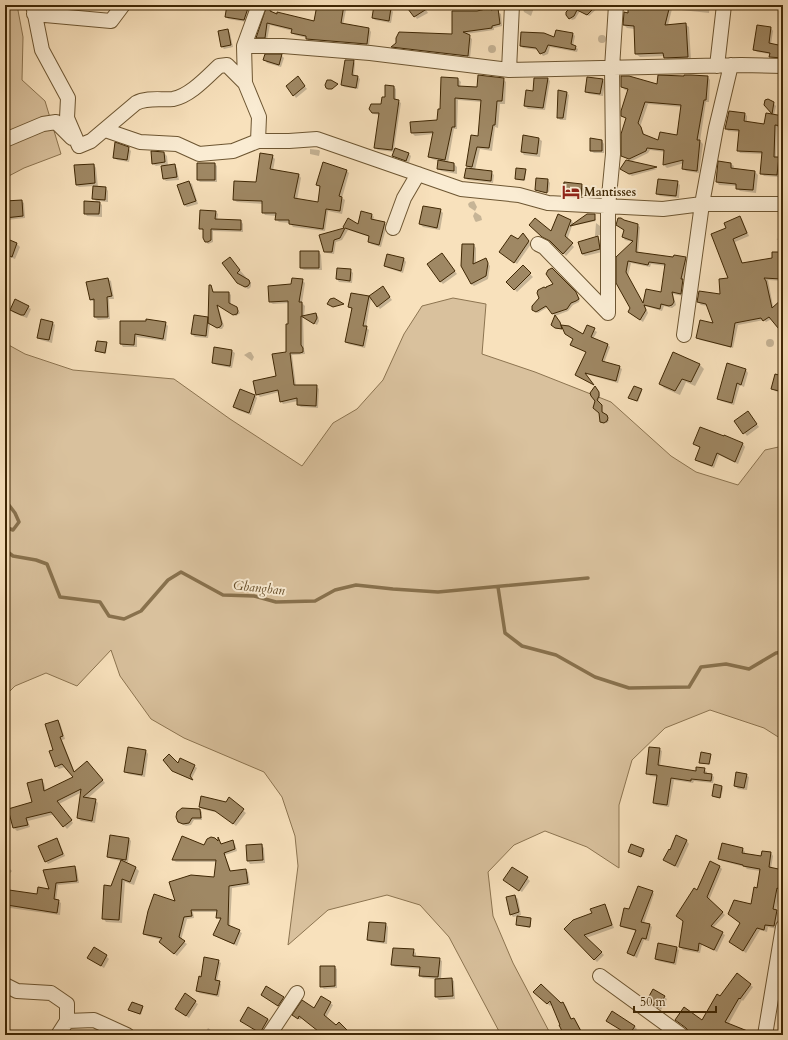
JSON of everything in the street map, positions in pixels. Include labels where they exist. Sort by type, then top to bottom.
[{"type":"street","points":[[79,146],[67,118],[68,98],[42,50],[33,9],[111,20],[123,5]]},
{"type":"street","points":[[258,141],[259,117],[245,83],[244,46],[259,5]]},
{"type":"street","points":[[509,70],[512,5]]},
{"type":"street","points":[[538,244],[544,248],[608,313],[608,207],[613,154],[612,68],[616,5]]},
{"type":"street","points":[[717,66],[724,5]]},
{"type":"street","points":[[244,46],[283,46],[370,53],[509,70],[731,65],[783,66]]},
{"type":"street","points":[[79,146],[91,141],[141,100],[175,98],[197,87],[219,66],[227,65],[245,83]]},
{"type":"street","points":[[684,335],[702,204],[716,128],[731,65]]},
{"type":"street","points":[[5,140],[43,124],[56,122],[79,146]]},
{"type":"street","points":[[105,130],[140,142],[177,144],[199,154],[233,151],[258,141],[317,139],[461,189],[519,195],[548,203],[663,209],[702,204],[783,204]]},
{"type":"street","points":[[393,228],[404,198],[418,174]]},
{"type":"street","points":[[765,1035],[783,927]]},
{"type":"street","points":[[600,976],[681,1035]]},
{"type":"street","points":[[5,985],[17,991],[51,993],[67,1004],[67,1021],[58,1035]]},
{"type":"street","points":[[269,1035],[297,993]]},
{"type":"street","points":[[67,1021],[94,1020],[127,1035]]},
{"type":"shaded area","points":[[5,5],[17,5],[23,37],[22,80],[45,101],[61,154],[24,168],[5,178]]},
{"type":"shaded area","points":[[453,298],[486,304],[482,354],[535,372],[611,402],[671,456],[696,472],[738,485],[765,450],[783,446],[783,740],[764,728],[710,710],[665,728],[632,760],[619,805],[619,868],[587,847],[545,831],[514,845],[488,872],[493,916],[513,963],[551,1035],[501,1035],[449,937],[420,905],[387,895],[328,910],[288,945],[298,866],[295,836],[282,797],[264,772],[184,738],[151,719],[120,676],[111,650],[77,686],[46,673],[15,686],[5,696],[5,343],[25,354],[73,370],[174,379],[230,419],[302,466],[333,423],[357,409],[383,380],[404,334],[422,306]]},
{"type":"building","points":[[227,5],[248,8],[244,20],[225,17]]},
{"type":"building","points":[[267,5],[271,5],[270,11],[277,14],[277,12],[314,21],[317,5],[344,5],[341,23],[369,28],[367,44],[306,39],[306,36],[291,33],[292,29],[267,23],[265,38],[256,38]]},
{"type":"building","points":[[374,5],[391,8],[389,21],[372,18]]},
{"type":"building","points":[[415,5],[433,5],[414,17],[408,9]]},
{"type":"building","points":[[567,5],[597,5],[587,15],[577,10],[574,16],[569,19],[566,12],[571,7]]},
{"type":"building","points":[[628,5],[670,5],[665,25],[686,23],[688,57],[664,58],[663,53],[635,54],[634,26],[623,25],[624,12],[628,13]]},
{"type":"building","points":[[490,8],[491,10],[498,8],[500,24],[492,26],[492,28],[463,32],[470,35],[468,56],[391,47],[396,43],[396,38],[399,32],[452,34],[452,11],[477,11]]},
{"type":"building","points":[[757,25],[771,27],[769,43],[783,46],[783,58],[769,57],[770,53],[753,50]]},
{"type":"building","points":[[228,29],[231,45],[221,47],[218,31]]},
{"type":"building","points":[[556,30],[573,33],[571,44],[576,46],[575,50],[548,45],[545,52],[540,54],[536,48],[520,46],[521,32],[544,33],[554,37]]},
{"type":"building","points":[[265,54],[282,54],[279,65],[263,60]]},
{"type":"building","points":[[345,60],[354,60],[352,75],[358,76],[356,88],[341,85]]},
{"type":"building","points":[[478,75],[504,78],[502,101],[497,101],[495,125],[493,125],[489,148],[477,147],[472,167],[466,166],[471,135],[478,136],[481,100],[455,98],[455,127],[452,127],[445,160],[428,157],[433,132],[411,133],[410,122],[437,120],[438,109],[440,109],[441,77],[458,78],[458,86],[477,87]]},
{"type":"building","points":[[658,75],[708,76],[706,100],[704,100],[697,140],[700,140],[697,171],[682,169],[683,160],[663,165],[664,150],[647,148],[646,151],[629,159],[621,156],[621,134],[626,118],[621,116],[621,111],[628,89],[621,87],[621,76],[629,76],[657,84]],"holes":[[[645,102],[681,105],[677,135],[660,132],[658,140],[643,134],[638,123]]]},
{"type":"building","points":[[298,76],[305,86],[293,96],[286,86]]},
{"type":"building","points":[[587,77],[603,79],[600,94],[585,92]]},
{"type":"building","points":[[534,78],[548,78],[543,108],[524,106],[526,90],[533,91]]},
{"type":"building","points":[[327,80],[331,80],[338,84],[332,89],[328,89],[325,85]]},
{"type":"building","points":[[385,85],[394,86],[394,99],[399,100],[392,150],[374,148],[379,113],[372,113],[369,109],[371,104],[381,104],[382,97],[385,97]]},
{"type":"building","points":[[558,90],[567,92],[563,118],[557,118]]},
{"type":"building","points":[[768,99],[774,102],[772,114],[764,105],[765,100]]},
{"type":"building","points":[[729,111],[745,113],[744,121],[764,124],[766,113],[783,116],[782,126],[775,125],[774,157],[779,157],[777,175],[760,174],[762,152],[737,151],[739,130],[725,129]]},
{"type":"building","points":[[523,135],[539,138],[537,154],[521,152]]},
{"type":"building","points":[[590,138],[602,140],[602,151],[590,151]]},
{"type":"building","points":[[115,142],[129,147],[127,160],[113,158]]},
{"type":"building","points":[[395,148],[409,153],[406,161],[392,156]]},
{"type":"building","points":[[151,151],[164,152],[165,162],[152,164]]},
{"type":"building","points":[[260,153],[273,155],[270,169],[299,174],[294,198],[318,202],[320,186],[316,185],[323,162],[347,170],[339,196],[342,197],[340,211],[326,209],[323,229],[289,224],[289,220],[275,220],[276,213],[262,213],[262,201],[233,200],[234,181],[256,182]]},
{"type":"building","points":[[438,160],[454,163],[454,171],[437,169]]},
{"type":"building","points":[[626,160],[657,167],[629,174],[620,169]]},
{"type":"building","points":[[718,161],[731,163],[731,168],[755,171],[753,190],[736,189],[736,184],[716,182]]},
{"type":"building","points":[[197,163],[215,163],[215,180],[197,180]]},
{"type":"building","points":[[94,164],[95,183],[76,185],[74,165]]},
{"type":"building","points":[[175,164],[177,177],[163,179],[161,166]]},
{"type":"building","points":[[466,168],[492,171],[491,181],[464,178]]},
{"type":"building","points":[[516,168],[526,169],[524,180],[515,179]]},
{"type":"building","points":[[536,178],[548,179],[547,193],[535,190]]},
{"type":"building","points":[[658,179],[678,181],[676,196],[656,194]]},
{"type":"building","points":[[189,181],[196,201],[184,205],[177,185]]},
{"type":"building","points":[[564,182],[582,184],[581,196],[563,195]]},
{"type":"building","points":[[93,186],[106,187],[105,200],[92,199]]},
{"type":"building","points":[[22,200],[23,216],[5,218],[5,201]]},
{"type":"building","points":[[84,201],[100,202],[99,214],[84,214]]},
{"type":"building","points":[[423,206],[441,209],[437,228],[419,224]]},
{"type":"building","points":[[200,210],[216,211],[215,219],[241,220],[241,230],[211,229],[211,240],[205,242],[203,238],[203,229],[199,229]]},
{"type":"building","points":[[361,211],[372,214],[371,219],[385,222],[379,245],[368,242],[369,236],[345,228],[340,238],[334,240],[332,252],[324,252],[319,235],[344,228],[343,227],[348,218],[358,224]]},
{"type":"building","points":[[558,214],[571,220],[565,236],[573,243],[563,254],[550,241],[542,237],[529,225],[535,218],[551,231]]},
{"type":"building","points":[[587,214],[595,214],[595,220],[570,226]]},
{"type":"building","points":[[740,216],[747,233],[733,239],[742,263],[772,258],[772,252],[783,252],[781,279],[764,278],[772,308],[783,298],[783,334],[769,317],[763,321],[761,318],[735,323],[731,347],[696,338],[700,320],[713,323],[706,304],[697,302],[699,291],[720,294],[719,279],[728,278],[711,234],[726,228],[724,223]]},
{"type":"building","points":[[618,218],[638,224],[636,252],[673,257],[674,255],[686,257],[681,279],[683,279],[681,294],[672,292],[674,302],[672,305],[669,306],[661,304],[660,309],[644,305],[646,310],[640,320],[628,312],[630,308],[616,283],[616,257],[633,241],[622,237],[624,230],[616,225]],"holes":[[[628,261],[648,265],[649,262],[665,264],[661,292],[646,289],[643,303],[626,272]]]},
{"type":"building","points":[[523,233],[529,241],[514,263],[499,252],[511,235],[518,239]]},
{"type":"building","points":[[598,236],[600,249],[582,254],[578,242]]},
{"type":"building","points":[[5,238],[17,243],[12,257],[5,254]]},
{"type":"building","points":[[462,244],[474,244],[473,264],[486,258],[488,263],[486,276],[471,284],[461,266]]},
{"type":"building","points":[[300,251],[319,251],[319,268],[300,268]]},
{"type":"building","points":[[442,253],[455,271],[440,282],[427,264]]},
{"type":"building","points":[[387,254],[404,258],[401,271],[384,266]]},
{"type":"building","points":[[230,257],[240,270],[237,273],[249,280],[250,283],[248,286],[245,287],[237,283],[222,263]]},
{"type":"building","points":[[523,265],[531,273],[514,290],[506,282]]},
{"type":"building","points":[[337,268],[351,269],[350,281],[336,279]]},
{"type":"building","points":[[552,268],[576,292],[579,299],[571,303],[567,309],[552,314],[546,306],[536,312],[532,310],[532,306],[539,298],[537,293],[538,290],[553,284],[546,274],[548,270]]},
{"type":"building","points":[[108,278],[112,296],[107,297],[108,317],[94,317],[94,299],[90,300],[86,282]]},
{"type":"building","points":[[292,278],[303,279],[299,302],[302,302],[302,316],[316,313],[317,318],[314,324],[301,316],[301,345],[303,352],[290,353],[294,385],[317,385],[316,406],[297,405],[297,398],[280,402],[278,390],[256,395],[253,381],[276,376],[272,354],[286,352],[288,301],[269,302],[268,286],[291,284]]},
{"type":"building","points":[[209,285],[211,285],[213,292],[229,292],[229,303],[237,307],[238,311],[237,314],[233,315],[217,305],[222,324],[217,328],[208,323]]},
{"type":"building","points":[[383,286],[390,297],[377,307],[369,296]]},
{"type":"building","points":[[351,293],[369,296],[363,326],[367,326],[363,346],[345,342],[352,308],[348,307]]},
{"type":"building","points":[[334,298],[344,304],[333,307],[327,304],[330,299]]},
{"type":"building","points":[[15,299],[29,306],[24,315],[10,310]]},
{"type":"building","points":[[194,315],[208,317],[206,336],[191,334]]},
{"type":"building","points":[[555,315],[560,322],[562,329],[555,328],[551,325]]},
{"type":"building","points":[[41,319],[53,322],[49,340],[37,338]]},
{"type":"building","points":[[146,319],[166,322],[163,339],[135,334],[134,345],[120,344],[120,321],[146,321]]},
{"type":"building","points":[[561,325],[569,326],[583,334],[587,325],[595,328],[591,337],[608,344],[602,361],[620,366],[616,381],[585,373],[594,385],[575,375],[586,352],[570,345],[573,339],[565,334]]},
{"type":"building","points":[[97,341],[107,342],[105,353],[95,351]]},
{"type":"building","points":[[214,347],[232,350],[230,366],[212,363]]},
{"type":"building","points":[[673,352],[700,364],[691,382],[682,379],[675,391],[659,384]]},
{"type":"building","points":[[727,363],[746,369],[741,385],[737,383],[732,403],[717,399]]},
{"type":"building","points":[[775,374],[783,376],[783,392],[771,389]]},
{"type":"building","points":[[595,386],[599,392],[597,400],[602,405],[602,412],[607,415],[608,418],[604,423],[600,422],[599,413],[593,408],[595,401],[590,393]]},
{"type":"building","points":[[634,386],[642,389],[637,401],[628,398]]},
{"type":"building","points":[[240,389],[255,395],[249,413],[233,407]]},
{"type":"building","points":[[748,411],[757,424],[743,434],[734,421]]},
{"type":"building","points":[[700,427],[743,443],[735,462],[717,453],[712,466],[695,460],[700,447],[693,444]]},
{"type":"building","points":[[58,720],[63,736],[60,737],[74,772],[87,761],[103,780],[83,797],[96,799],[92,821],[77,818],[81,789],[57,801],[72,820],[63,827],[51,812],[26,818],[28,825],[13,828],[8,809],[32,802],[27,783],[42,779],[44,791],[73,777],[62,764],[55,767],[49,751],[53,750],[45,724]]},
{"type":"building","points":[[128,747],[146,750],[142,775],[124,772]]},
{"type":"building","points":[[649,747],[660,748],[658,765],[696,771],[696,767],[705,768],[704,773],[712,774],[711,781],[691,779],[691,781],[671,778],[667,805],[653,803],[657,775],[646,774]]},
{"type":"building","points":[[701,752],[711,754],[709,764],[699,763]]},
{"type":"building","points":[[169,754],[178,763],[180,758],[195,765],[190,776],[193,780],[172,771],[163,760]]},
{"type":"building","points":[[736,772],[747,774],[744,788],[734,786]]},
{"type":"building","points":[[714,784],[722,786],[720,798],[712,796]]},
{"type":"building","points":[[201,796],[226,802],[229,797],[244,809],[233,824],[215,811],[199,807]]},
{"type":"building","points":[[182,808],[200,809],[201,818],[192,818],[189,823],[183,824],[178,822],[176,817],[177,812]]},
{"type":"building","points":[[110,835],[129,838],[126,860],[107,857]]},
{"type":"building","points":[[676,835],[687,840],[675,866],[663,860],[669,849],[670,850]]},
{"type":"building","points":[[182,836],[204,845],[207,839],[211,837],[218,841],[218,837],[221,844],[233,840],[235,849],[224,853],[230,871],[246,869],[248,883],[229,886],[228,925],[240,930],[234,944],[213,935],[221,918],[216,918],[217,910],[191,910],[192,916],[184,917],[179,937],[185,941],[174,954],[159,942],[162,938],[143,934],[148,911],[154,894],[175,901],[169,882],[191,875],[214,877],[216,860],[172,860]]},
{"type":"building","points":[[57,838],[63,854],[45,862],[38,846]]},
{"type":"building","points":[[722,843],[743,848],[742,853],[761,856],[762,851],[771,852],[769,867],[783,870],[779,889],[777,888],[773,909],[777,910],[774,926],[765,925],[764,930],[757,928],[743,951],[729,942],[740,923],[728,914],[734,900],[751,904],[754,887],[757,888],[760,869],[718,859]]},
{"type":"building","points":[[262,844],[263,860],[247,861],[246,845]]},
{"type":"building","points":[[631,844],[644,849],[641,857],[628,852]]},
{"type":"building","points":[[121,860],[136,867],[130,882],[122,879],[119,920],[102,919],[104,885],[111,886]]},
{"type":"building","points":[[710,861],[720,866],[707,897],[723,912],[711,926],[723,932],[714,950],[699,943],[698,951],[679,947],[683,921],[676,916],[694,888],[697,890]]},
{"type":"building","points":[[75,866],[77,881],[56,883],[54,899],[59,900],[57,913],[7,905],[9,890],[37,894],[38,887],[49,889],[43,870]]},
{"type":"building","points":[[512,867],[528,877],[519,891],[503,880]]},
{"type":"building","points":[[638,886],[653,891],[641,922],[650,924],[646,939],[642,938],[634,956],[627,953],[636,930],[620,926],[624,908],[629,909]]},
{"type":"building","points":[[515,895],[519,912],[510,915],[506,897]]},
{"type":"building","points":[[605,904],[612,925],[584,935],[602,952],[594,960],[564,929],[573,920],[592,913],[590,909]]},
{"type":"building","points":[[517,916],[531,918],[530,927],[516,925]]},
{"type":"building","points":[[369,922],[386,923],[384,942],[367,940]]},
{"type":"building","points":[[658,943],[677,947],[674,963],[655,959]]},
{"type":"building","points":[[94,947],[107,955],[101,966],[87,958]]},
{"type":"building","points":[[393,948],[414,949],[413,956],[440,958],[438,977],[419,976],[420,967],[391,965]]},
{"type":"building","points":[[204,957],[219,960],[215,980],[220,981],[217,995],[196,991],[199,976],[201,977]]},
{"type":"building","points":[[320,966],[335,966],[335,986],[320,987]]},
{"type":"building","points":[[737,973],[751,984],[740,999],[739,998],[725,1022],[755,1035],[691,1035],[686,1028],[675,1020],[684,1007],[702,1020],[717,994],[720,996]]},
{"type":"building","points":[[452,978],[453,996],[435,997],[435,979]]},
{"type":"building","points":[[541,984],[561,1003],[563,1002],[571,1019],[574,1018],[583,1035],[564,1035],[550,1001],[547,1004],[533,992]]},
{"type":"building","points":[[266,986],[284,997],[278,1006],[261,995]]},
{"type":"building","points":[[653,989],[665,996],[658,1008],[647,1000]]},
{"type":"building","points":[[185,993],[196,1001],[186,1016],[175,1009]]},
{"type":"building","points":[[321,996],[331,1002],[324,1015],[336,1025],[339,1022],[352,1035],[323,1035],[299,1016],[298,1019],[292,1015],[302,1000],[314,1008]]},
{"type":"building","points":[[132,1002],[143,1006],[140,1014],[128,1010]]},
{"type":"building","points":[[248,1007],[268,1019],[260,1033],[240,1021]]},
{"type":"building","points":[[612,1011],[635,1026],[629,1035],[606,1021]]},
{"type":"waterway","name":"Gbangban","points":[[5,500],[15,513],[19,522],[13,530],[5,527]]},
{"type":"waterway","name":"Gbangban","points":[[5,550],[13,556],[36,560],[47,564],[60,597],[100,602],[109,616],[124,619],[141,611],[168,580],[181,572],[223,595],[254,596],[276,602],[315,601],[335,590],[356,585],[438,592],[588,578]]},
{"type":"waterway","points":[[498,587],[505,633],[522,646],[556,655],[595,677],[629,688],[689,687],[701,667],[726,664],[749,669],[776,653],[783,652]]},
{"type":"place","name":"Mantisses","points":[[571,192]]}]
